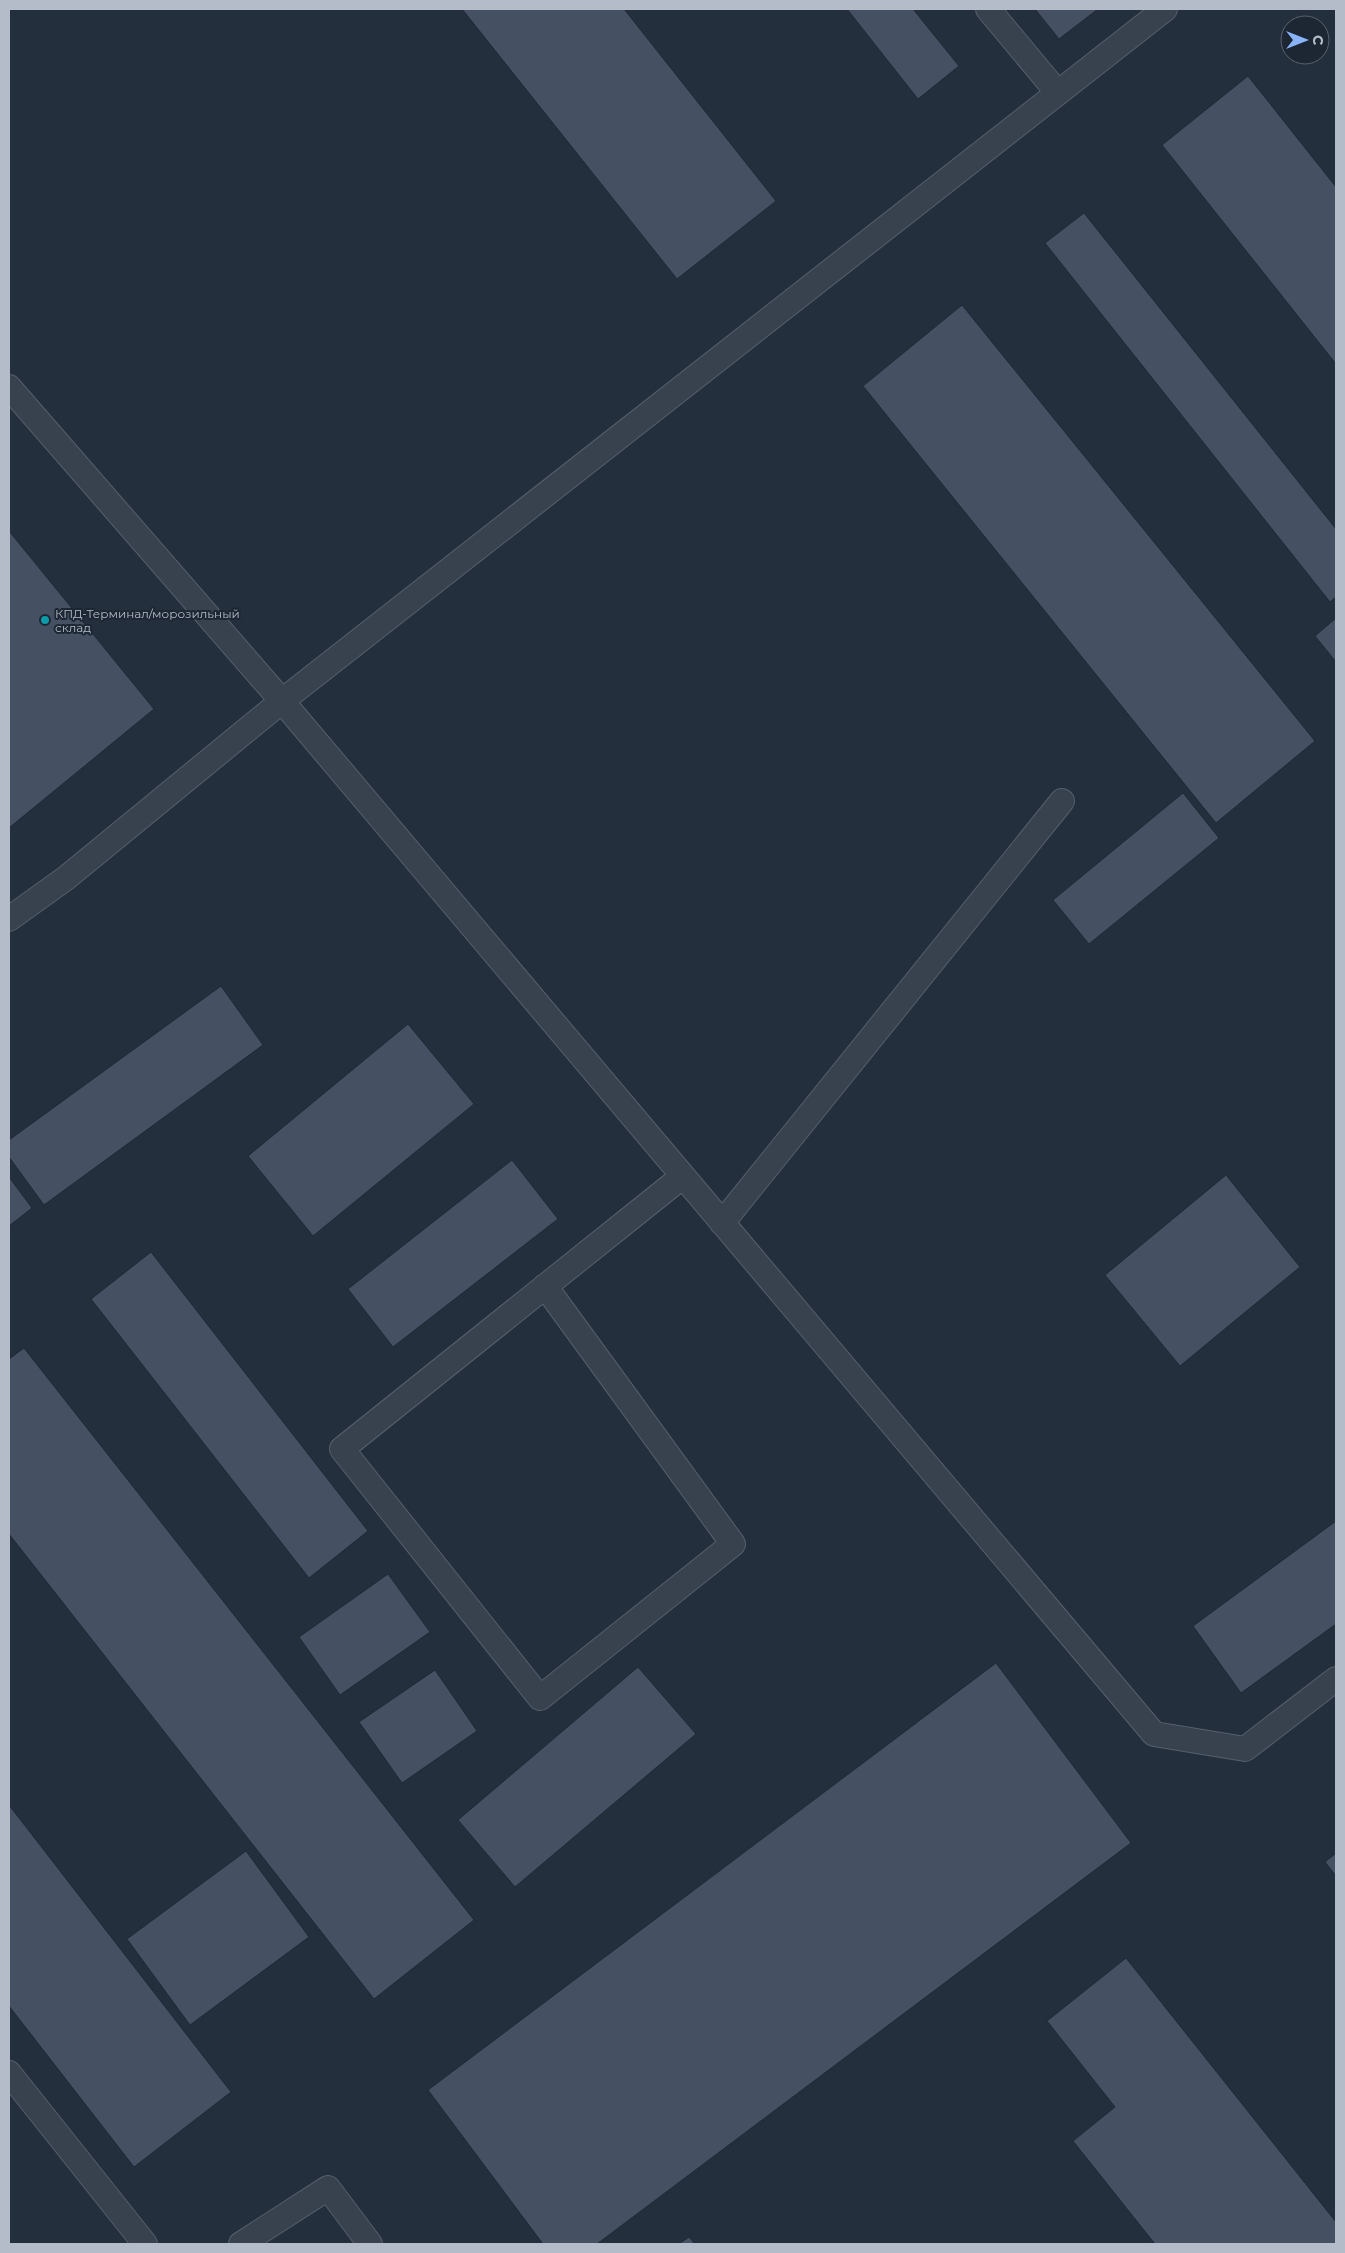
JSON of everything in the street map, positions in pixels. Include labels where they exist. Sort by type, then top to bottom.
[{"type":"lane","points":[[988,9],[1058,93]]},
{"type":"lane","points":[[9,919],[66,878],[282,701],[1165,9]]},
{"type":"lane","points":[[9,387],[282,701],[1154,1734],[1244,1749],[1336,1679]]},
{"type":"lane","points":[[722,1223],[1062,801]]},
{"type":"lane","points":[[545,1286],[733,1544],[540,1698],[342,1449],[545,1286],[683,1176]]},
{"type":"lane","points":[[9,2073],[145,2244]]},
{"type":"lane","points":[[241,2244],[328,2188],[370,2244]]},
{"type":"building","points":[[462,9],[624,9],[776,201],[677,279]]},
{"type":"building","points":[[847,9],[913,9],[959,66],[918,99]]},
{"type":"building","points":[[1035,9],[1098,9],[1059,39]]},
{"type":"building","points":[[1248,76],[1336,187],[1336,364],[1162,145]]},
{"type":"building","points":[[1084,213],[1336,529],[1336,597],[1330,602],[1045,243]]},
{"type":"building","points":[[962,305],[1315,741],[1216,823],[863,386]]},
{"type":"building","name":"КПД-Терминал/морозильный склад","points":[[9,531],[154,709],[9,828]]},
{"type":"building","points":[[1336,618],[1336,662],[1315,636]]},
{"type":"building","points":[[1183,793],[1219,838],[1089,944],[1053,900]]},
{"type":"building","points":[[221,986],[263,1045],[44,1205],[9,1157],[9,1140]]},
{"type":"building","points":[[408,1024],[474,1104],[313,1236],[248,1156]]},
{"type":"building","points":[[512,1160],[558,1219],[393,1347],[348,1289]]},
{"type":"building","points":[[1226,1175],[1300,1267],[1180,1366],[1105,1275]]},
{"type":"building","points":[[9,1177],[32,1208],[9,1226]]},
{"type":"building","points":[[151,1252],[368,1531],[309,1578],[91,1299]]},
{"type":"building","points":[[24,1348],[474,1920],[374,1999],[9,1534],[9,1359]]},
{"type":"building","points":[[1336,1521],[1336,1624],[1241,1693],[1193,1626]]},
{"type":"building","points":[[388,1574],[430,1632],[340,1695],[299,1637]]},
{"type":"building","points":[[996,1663],[1131,1843],[597,2244],[543,2244],[428,2090]]},
{"type":"building","points":[[638,1667],[696,1734],[515,1887],[458,1820]]},
{"type":"building","points":[[435,1670],[477,1731],[402,1783],[359,1722]]},
{"type":"building","points":[[9,1805],[231,2092],[134,2167],[9,2006]]},
{"type":"building","points":[[246,1851],[309,1937],[190,2025],[127,1939]]},
{"type":"building","points":[[1336,1853],[1336,1876],[1325,1862]]},
{"type":"building","points":[[1126,1958],[1336,2222],[1336,2244],[1155,2244],[1073,2141],[1115,2107],[1047,2021]]},
{"type":"building","points":[[689,2237],[695,2244],[679,2244]]},
{"type":"place","name":"КПД-Терминал/морозильный склад","points":[[45,620]]}]
